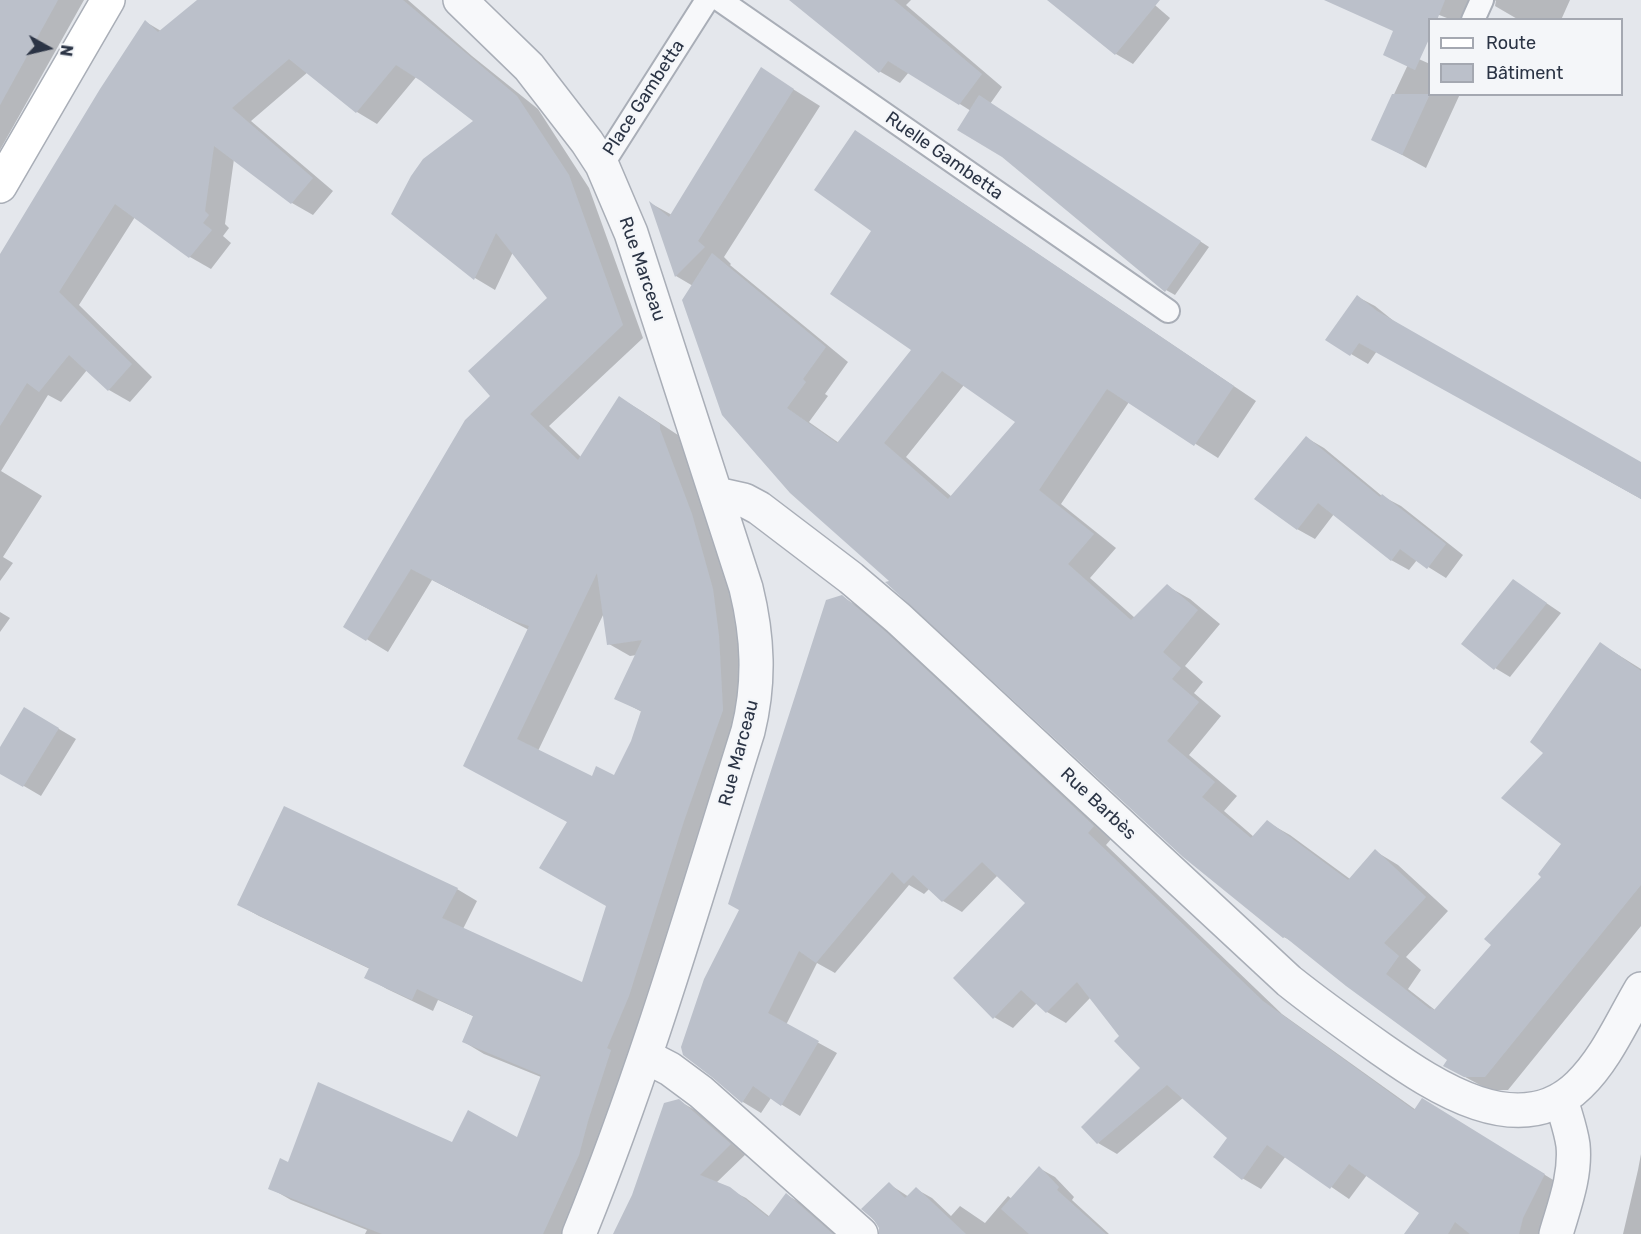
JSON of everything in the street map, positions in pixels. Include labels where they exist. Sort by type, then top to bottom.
[{"type":"street","points":[[0,186],[108,0]]},
{"type":"street","name":"Place Gambetta","points":[[460,0],[529,67],[602,165]]},
{"type":"street","name":"Rue Marceau","points":[[579,1234],[608,1163],[645,1056],[748,731],[756,691],[757,647],[751,608],[717,494],[631,233],[602,165]]},
{"type":"street","name":"Rue Barbès","points":[[717,494],[744,500],[759,508],[875,597],[1289,981],[1344,1023],[1419,1075],[1466,1100],[1508,1109],[1544,1106],[1561,1099]]},
{"type":"street","points":[[1556,1234],[1572,1180],[1573,1163],[1573,1145],[1561,1099],[1578,1086],[1592,1070],[1641,989]]},
{"type":"street","points":[[645,1056],[670,1069],[701,1092],[861,1234]]},
{"type":"lane","name":"Place Gambetta","points":[[602,165],[707,0]]},
{"type":"lane","name":"Ruelle Gambetta","points":[[720,0],[1168,311]]},
{"type":"lane","points":[[1474,18],[1482,0]]},
{"type":"building","points":[[0,0],[58,0],[0,105]]},
{"type":"building","points":[[197,0],[403,0],[517,96],[569,175],[623,325],[530,414],[578,460],[619,396],[660,424],[692,514],[713,589],[719,636],[723,710],[684,821],[629,996],[607,1048],[611,1050],[579,1155],[543,1234],[382,1234],[268,1189],[280,1158],[288,1162],[318,1082],[452,1142],[468,1110],[517,1137],[541,1075],[462,1042],[473,1016],[417,989],[412,1000],[364,978],[369,968],[237,905],[284,806],[458,888],[442,918],[582,982],[606,906],[539,868],[567,822],[463,766],[529,626],[508,619],[411,569],[366,641],[343,627],[465,420],[490,396],[468,371],[547,298],[496,233],[474,280],[391,214],[411,176],[423,159],[473,121],[396,65],[356,113],[289,59],[232,108],[313,178],[291,204],[214,146],[205,211],[209,215],[203,223],[212,230],[189,258],[115,204],[59,292],[132,364],[108,391],[69,355],[39,392],[27,383],[0,426],[0,254],[100,89],[145,20],[158,32]],"holes":[[[597,573],[607,645],[642,640],[614,699],[641,711],[631,741],[614,775],[596,766],[592,776],[517,739]]]},
{"type":"building","points":[[789,0],[894,0],[982,74],[959,105],[888,61],[879,73]]},
{"type":"building","points":[[1047,0],[1160,0],[1115,55]]},
{"type":"building","points":[[1324,0],[1445,0],[1438,18],[1428,18],[1428,41],[1415,70],[1383,55],[1393,31]]},
{"type":"building","points":[[761,67],[794,89],[698,241],[705,247],[675,277],[649,201],[669,217]]},
{"type":"building","points":[[1392,94],[1428,94],[1402,155],[1371,140]]},
{"type":"building","points":[[979,95],[1201,241],[1165,292],[1002,157],[957,130]]},
{"type":"building","points":[[855,130],[1234,386],[1194,446],[1107,389],[1039,490],[1094,534],[1068,564],[1131,620],[1167,584],[1198,610],[1163,652],[1181,668],[1172,679],[1199,702],[1167,741],[1215,782],[1202,797],[1251,838],[1267,820],[1348,880],[1375,849],[1426,897],[1384,943],[1399,956],[1386,974],[1430,1009],[1434,1010],[1491,945],[1484,939],[1541,877],[1538,874],[1561,844],[1501,798],[1543,753],[1530,742],[1600,642],[1641,671],[1641,885],[1485,1077],[1464,1077],[1443,1066],[1447,1060],[1346,986],[1285,937],[1283,938],[1183,857],[885,582],[889,581],[790,493],[722,415],[682,300],[712,253],[826,347],[803,379],[806,382],[787,408],[837,443],[911,350],[830,294],[871,231],[814,190]],"holes":[[[942,371],[1015,422],[948,499],[884,443]]]},
{"type":"building","points":[[1357,295],[1377,311],[1641,462],[1641,499],[1359,343],[1350,356],[1325,340]]},
{"type":"building","points":[[1306,436],[1380,497],[1382,494],[1446,544],[1427,569],[1400,549],[1391,561],[1318,503],[1297,530],[1254,499]]},
{"type":"building","points":[[1513,579],[1547,603],[1494,670],[1461,644]]},
{"type":"building","points":[[842,595],[886,632],[1094,826],[1088,833],[1263,1001],[1414,1110],[1422,1098],[1545,1174],[1523,1218],[1519,1234],[1470,1234],[1455,1222],[1448,1234],[1404,1234],[1419,1213],[1349,1164],[1330,1189],[1267,1145],[1242,1180],[1213,1157],[1227,1138],[1167,1085],[1097,1144],[1081,1127],[1140,1068],[1114,1041],[1119,1036],[1077,982],[1046,1013],[1021,990],[993,1019],[953,978],[1025,903],[982,862],[942,902],[913,875],[904,884],[892,872],[816,963],[799,951],[768,1013],[819,1041],[781,1106],[753,1086],[742,1103],[683,1055],[681,1047],[704,979],[739,910],[728,904],[826,600]]},
{"type":"building","points":[[24,707],[59,728],[23,787],[0,774],[0,747]]},
{"type":"building","points":[[679,1099],[731,1144],[700,1175],[730,1187],[768,1217],[786,1193],[833,1234],[613,1234],[632,1195],[664,1103]]},
{"type":"building","points":[[1039,1166],[1059,1187],[1057,1190],[1106,1234],[1029,1234],[1001,1209]]},
{"type":"building","points":[[889,1182],[905,1198],[916,1187],[966,1234],[879,1234],[879,1228],[874,1220],[861,1209]]}]
